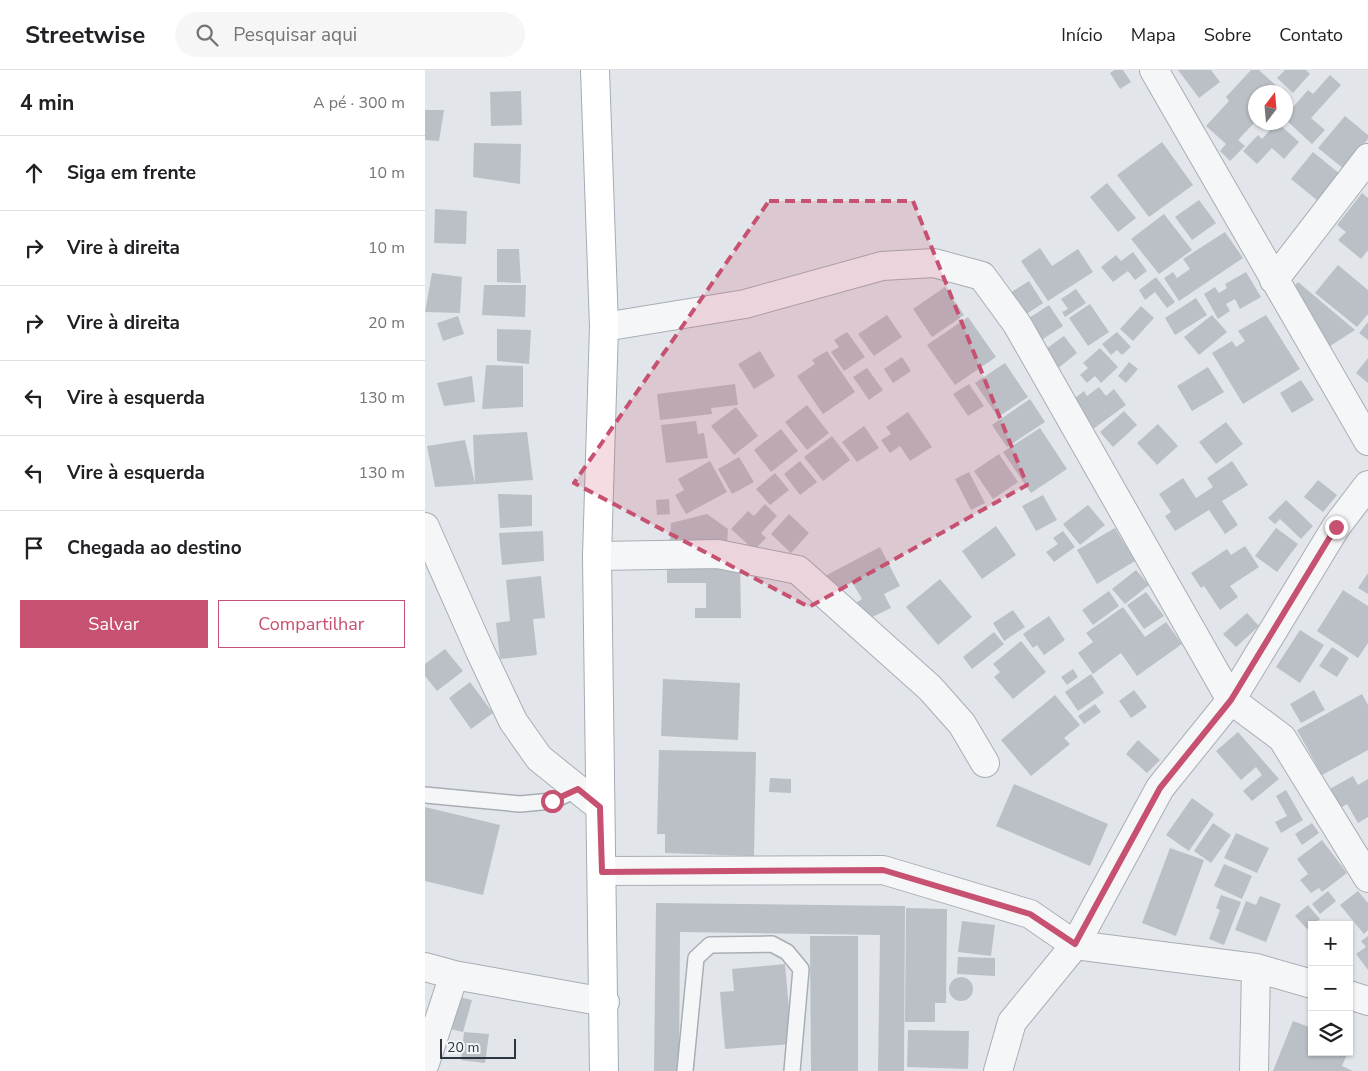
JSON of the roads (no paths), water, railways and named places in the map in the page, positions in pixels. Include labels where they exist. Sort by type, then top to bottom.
[{"type":"main road","points":[[595,70],[603,327],[597,556],[600,807],[605,1002],[604,1071]]},
{"type":"street","points":[[1154,70],[1273,280],[1368,441]]},
{"type":"street","points":[[1273,280],[1368,158]]},
{"type":"street","points":[[603,327],[745,304],[882,266],[934,262],[982,276],[1017,324],[1231,700],[1282,738],[1367,874]]},
{"type":"street","points":[[998,1071],[1012,1022],[1075,944],[1160,788],[1231,700],[1336,527],[1368,485]]},
{"type":"street","points":[[425,527],[513,721],[539,758],[600,807]]},
{"type":"street","points":[[597,556],[718,554],[798,570],[930,688],[963,724],[985,763]]},
{"type":"street","points":[[602,872],[883,870],[1030,914],[1075,944],[1256,968],[1308,983]]},
{"type":"street","points":[[425,968],[605,1002]]},
{"type":"street","points":[[1254,1071],[1256,968]]},
{"type":"street","points":[[425,1063],[454,975]]},
{"type":"street","points":[[1353,996],[1368,1001]]},
{"type":"lane","points":[[425,795],[520,804],[552,801],[578,789]]},
{"type":"lane","points":[[685,1071],[696,958],[710,946],[772,944],[787,952],[801,969],[792,1071]]}]
